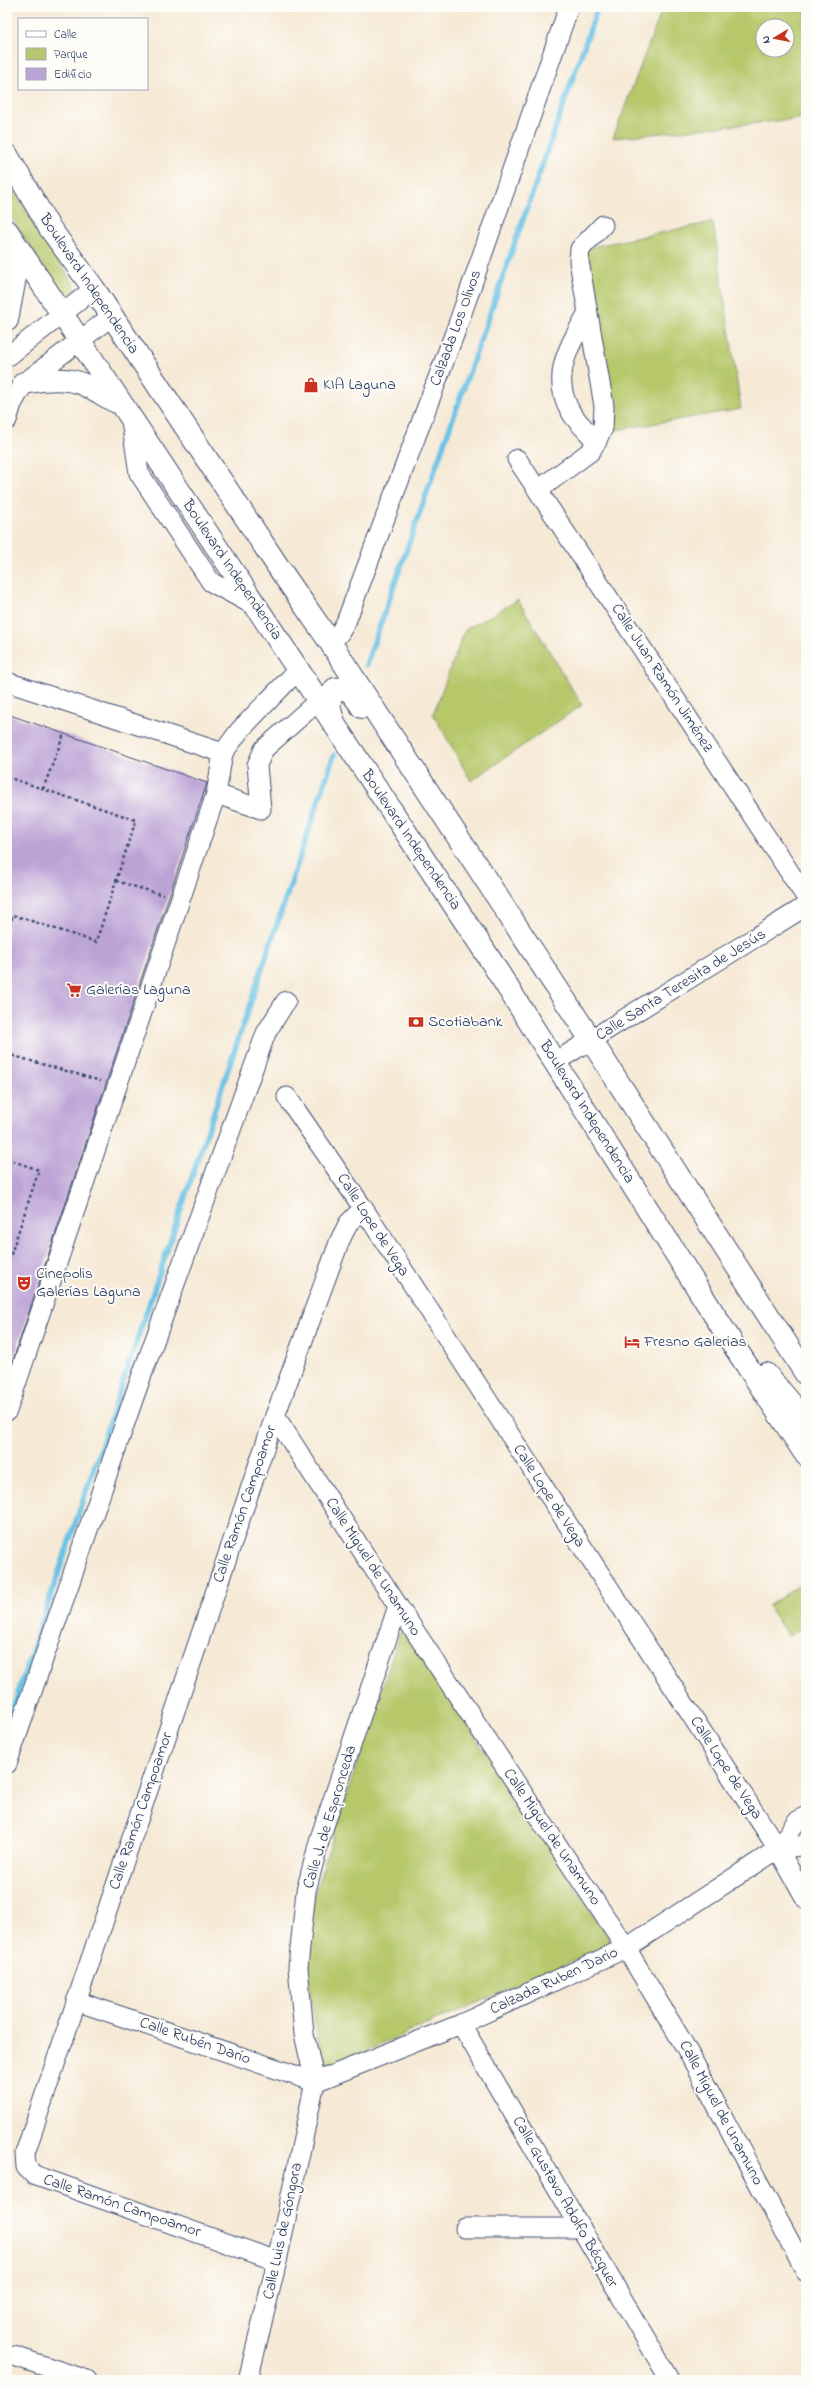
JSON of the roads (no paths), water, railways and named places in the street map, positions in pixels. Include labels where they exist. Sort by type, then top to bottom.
[{"type":"main road","name":"Boulevard Independencia","points":[[7,155],[49,227],[94,289],[285,577],[330,642],[591,1040],[806,1374]]},
{"type":"main road","name":"Boulevard Independencia","points":[[11,237],[484,950],[734,1346],[806,1455]]},
{"type":"main road","points":[[7,320],[15,278],[11,237]]},
{"type":"main road","points":[[24,383],[46,379],[64,380],[88,386],[126,412]]},
{"type":"main road","points":[[338,729],[330,712],[329,704],[331,695],[335,689],[342,688],[350,690],[405,766],[433,800]]},
{"type":"main road","points":[[734,1346],[762,1370],[806,1421]]},
{"type":"street","name":"Calzada Los Olivos","points":[[330,642],[339,634],[349,615],[457,327],[570,7]]},
{"type":"street","points":[[538,490],[584,457],[597,442],[603,428],[604,406],[579,274],[579,253],[583,245],[603,225]]},
{"type":"street","points":[[7,357],[94,289]]},
{"type":"street","points":[[587,314],[566,351],[561,372],[564,393],[572,414],[597,442]]},
{"type":"street","points":[[7,420],[12,404],[24,383],[112,316]]},
{"type":"street","name":"Calle Juan Ramón Jiménez","points":[[517,459],[806,897]]},
{"type":"street","points":[[7,1411],[216,794],[223,753],[240,730],[298,670]]},
{"type":"street","points":[[7,682],[223,753]]},
{"type":"street","points":[[216,794],[261,809],[257,765],[264,750],[318,701]]},
{"type":"street","name":"Calle Santa Teresita de Jesús","points":[[556,1062],[806,906]]},
{"type":"street","points":[[7,1764],[134,1397],[266,1033],[286,1000]]},
{"type":"street","name":"Calle Lope de Vega","points":[[287,1097],[363,1208],[778,1848],[806,1899]]},
{"type":"street","name":"Calle Ramón Campoamor","points":[[277,2261],[34,2175],[26,2167],[25,2153],[275,1416],[340,1240],[348,1224],[363,1208]]},
{"type":"street","name":"Calle Miguel de Unamuno","points":[[275,1416],[398,1606],[626,1948],[686,2048],[806,2272]]},
{"type":"street","name":"Calle J. de Espronceda","points":[[315,2082],[304,2034],[298,1967],[306,1892],[320,1838],[398,1606]]},
{"type":"street","name":"Calzada Ruben Dario","points":[[315,2082],[461,2024],[626,1948],[778,1848],[796,1822],[806,1816]]},
{"type":"street","name":"Calzada Ruben Dario","points":[[778,1848],[806,1845]]},
{"type":"street","name":"Calle Rubén Darío","points":[[76,2001],[315,2082]]},
{"type":"street","name":"Calle Gustavo Adolfo Bécquer","points":[[461,2024],[670,2380]]},
{"type":"street","name":"Calle Luis de Góngora","points":[[248,2380],[277,2261],[315,2082]]},
{"type":"street","points":[[464,2228],[581,2228]]},
{"type":"street","points":[[14,2356],[87,2380]]},
{"type":"waterway","points":[[366,665],[598,7]]},
{"type":"waterway","points":[[7,1726],[334,755]]},
{"type":"place","name":"KIA Laguna","points":[[311,385]]},
{"type":"place","name":"Galerías Laguna","points":[[74,990]]},
{"type":"place","name":"Scotiabank","points":[[416,1022]]},
{"type":"place","name":"Cinepolis Galerías Laguna","points":[[24,1283]]},
{"type":"place","name":"Fresno Galerias","points":[[632,1342]]}]
